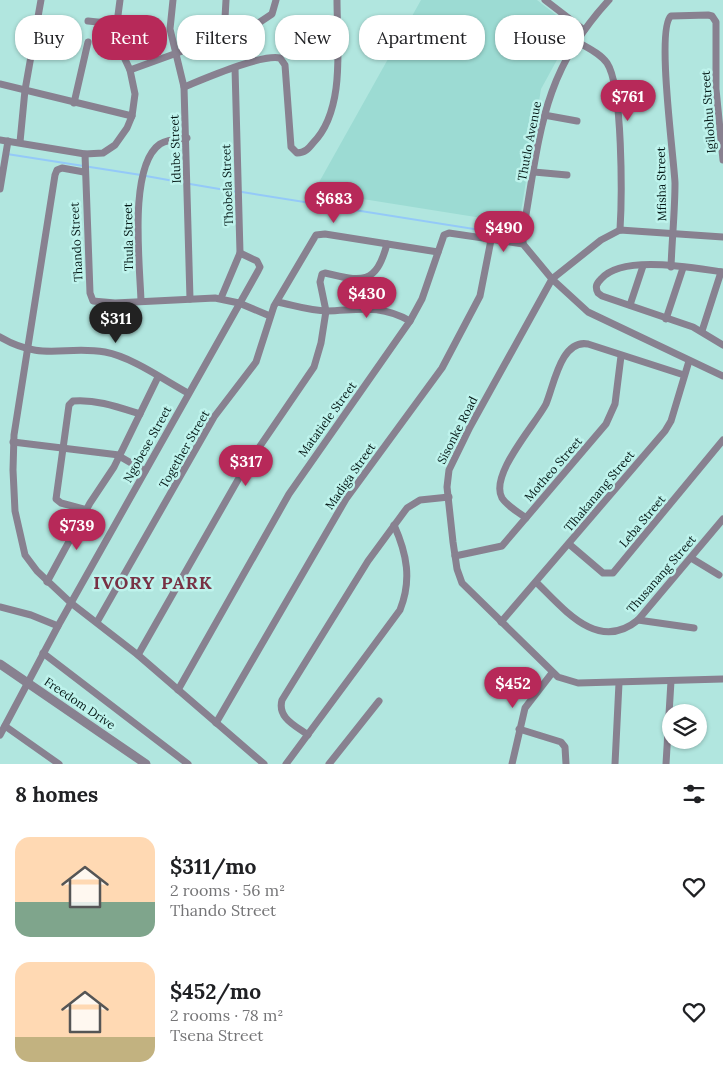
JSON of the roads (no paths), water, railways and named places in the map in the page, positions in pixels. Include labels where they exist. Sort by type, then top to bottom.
[{"type":"street","points":[[20,142],[26,90],[41,0]]},
{"type":"street","points":[[118,15],[120,0]]},
{"type":"street","name":"Idube Street","points":[[173,0],[170,29],[184,87],[190,298]]},
{"type":"street","points":[[225,15],[226,0]]},
{"type":"street","points":[[265,20],[272,14],[276,0]]},
{"type":"street","points":[[184,87],[234,68],[270,58],[283,61],[291,147],[297,153],[306,151],[323,131],[335,97],[337,0]]},
{"type":"street","points":[[545,0],[564,15]]},
{"type":"street","name":"Thutlo Avenue","points":[[584,30],[609,0]]},
{"type":"street","name":"Igilobhu Street","points":[[666,77],[665,25],[671,16],[704,14],[715,18],[717,26],[716,61],[723,160]]},
{"type":"street","points":[[88,21],[92,21]]},
{"type":"street","points":[[74,103],[88,42]]},
{"type":"street","points":[[584,47],[606,62],[612,78],[621,165],[620,230],[672,232],[723,237]]},
{"type":"street","points":[[130,70],[176,53]]},
{"type":"street","points":[[0,140],[85,154],[110,150],[121,137],[132,116],[135,94],[130,70],[125,60]]},
{"type":"street","name":"Thutlo Avenue","points":[[523,244],[523,232],[544,115],[557,76],[566,60]]},
{"type":"street","name":"Thobela Street","points":[[221,298],[240,253],[234,68]]},
{"type":"street","name":"Mfisha Street","points":[[666,77],[675,184],[671,267]]},
{"type":"street","points":[[0,84],[132,116]]},
{"type":"street","points":[[544,115],[577,121]]},
{"type":"street","name":"Thula Street","points":[[141,301],[138,211],[142,181],[156,148],[166,141],[186,138]]},
{"type":"street","points":[[0,190],[8,141]]},
{"type":"street","name":"Thando Street","points":[[85,154],[84,172],[90,298],[96,302],[221,298],[239,303]]},
{"type":"street","points":[[84,172],[60,168],[55,175],[13,442],[15,512],[21,545],[30,563],[47,582],[138,655],[264,764]]},
{"type":"street","points":[[534,172],[567,175]]},
{"type":"street","name":"Sisonke Road","points":[[620,230],[602,240],[552,278],[452,460],[447,478],[455,556],[462,584],[552,672],[564,680],[578,683],[619,683],[723,679]]},
{"type":"street","name":"Matatiele Street","points":[[178,690],[289,494],[410,321],[422,298],[442,237],[449,233],[491,240]]},
{"type":"street","name":"Together Street","points":[[97,622],[214,417],[256,362],[270,316],[316,235],[325,234],[387,244]]},
{"type":"street","points":[[491,240],[523,244],[552,278],[588,312],[723,376]]},
{"type":"street","name":"Madiga Street","points":[[216,723],[346,499],[446,361],[480,296],[491,240]]},
{"type":"street","points":[[138,655],[243,471],[314,367],[320,349],[326,311],[320,282],[322,274],[326,273],[351,280],[368,277],[380,265],[387,244],[438,252]]},
{"type":"street","name":"Ngobese Street","points":[[0,735],[43,653],[260,266],[257,261],[240,253]]},
{"type":"street","points":[[630,305],[643,266]]},
{"type":"street","points":[[702,331],[722,272],[671,267],[643,266],[616,268],[604,276],[596,286],[596,291],[599,294],[702,331],[723,345]]},
{"type":"street","points":[[666,319],[683,268]]},
{"type":"street","points":[[277,302],[326,311],[379,309],[397,314],[410,321]]},
{"type":"street","points":[[239,303],[270,316]]},
{"type":"street","points":[[0,338],[28,350],[46,353],[105,352],[127,360],[188,393]]},
{"type":"street","points":[[526,518],[503,499],[500,490],[502,476],[514,452],[545,405],[567,353],[575,344],[583,343],[684,375]]},
{"type":"street","name":"Motheo Street","points":[[455,556],[502,546],[606,424],[615,404],[621,356]]},
{"type":"street","name":"Tlhakanang Street","points":[[500,622],[537,583],[665,431],[674,412],[689,361]]},
{"type":"street","points":[[47,582],[87,510],[110,475],[158,377]]},
{"type":"street","points":[[87,510],[57,501],[62,448],[69,405],[73,401],[104,403],[140,414]]},
{"type":"street","name":"Leba Street","points":[[569,544],[604,573],[613,573],[723,440]]},
{"type":"street","points":[[13,442],[119,456],[146,471]]},
{"type":"street","points":[[308,735],[282,714],[280,708],[282,700],[364,568],[407,508],[414,503],[448,497]]},
{"type":"street","name":"Thusanang Street","points":[[537,583],[571,616],[588,628],[618,630],[638,620],[723,519]]},
{"type":"street","points":[[286,764],[400,610],[407,590],[407,569],[404,548],[394,526]]},
{"type":"street","points":[[690,558],[719,575]]},
{"type":"street","points":[[0,607],[31,615],[58,626]]},
{"type":"street","points":[[638,620],[694,628]]},
{"type":"street","points":[[43,653],[188,764]]},
{"type":"street","name":"Freedom Drive","points":[[0,664],[146,764]]},
{"type":"street","points":[[512,764],[519,728],[529,700],[552,672]]},
{"type":"street","points":[[666,764],[671,681]]},
{"type":"street","points":[[615,764],[619,683]]},
{"type":"street","points":[[329,764],[379,701]]},
{"type":"street","points":[[5,726],[59,764]]},
{"type":"street","points":[[519,728],[564,744],[566,764]]},
{"type":"waterway","points":[[7,154],[141,175]]},
{"type":"waterway","points":[[146,176],[185,183]]},
{"type":"waterway","points":[[190,184],[237,192]]},
{"type":"waterway","points":[[242,192],[512,235]]},
{"type":"district","name":"IVORY PARK","points":[[153,582]]}]
